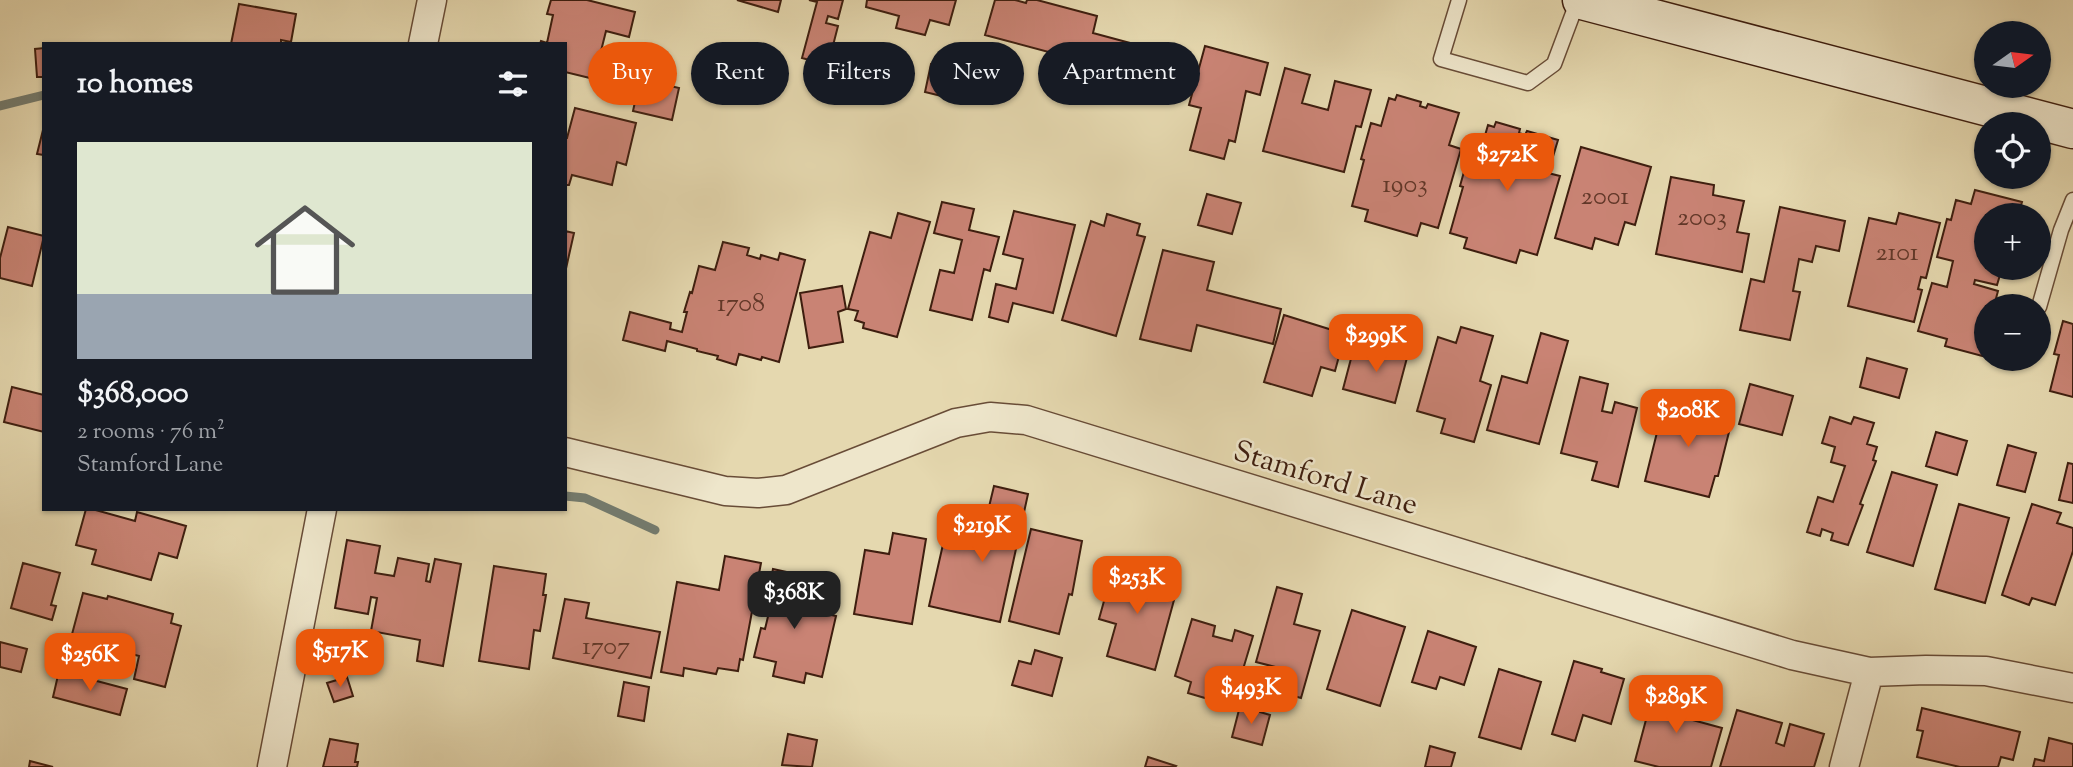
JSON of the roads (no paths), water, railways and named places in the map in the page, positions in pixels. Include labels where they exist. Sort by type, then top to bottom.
[{"type":"street","points":[[423,42],[432,0]]},
{"type":"street","points":[[1580,0],[2073,129]]},
{"type":"street","name":"Stamford Lane","points":[[567,452],[725,491],[758,493],[786,490],[956,423],[990,417],[1026,420],[1792,655],[1869,672],[1986,671],[2073,688]]},
{"type":"street","points":[[272,767],[322,511]]},
{"type":"street","points":[[1844,767],[1869,672]]},
{"type":"lane","points":[[1459,0],[1441,59],[1528,83],[1554,64],[1580,0]]},
{"type":"lane","points":[[2043,294],[2061,230],[2073,201]]},
{"type":"waterway","points":[[0,106],[42,96]]},
{"type":"waterway","points":[[567,496],[585,498],[655,530]]}]
